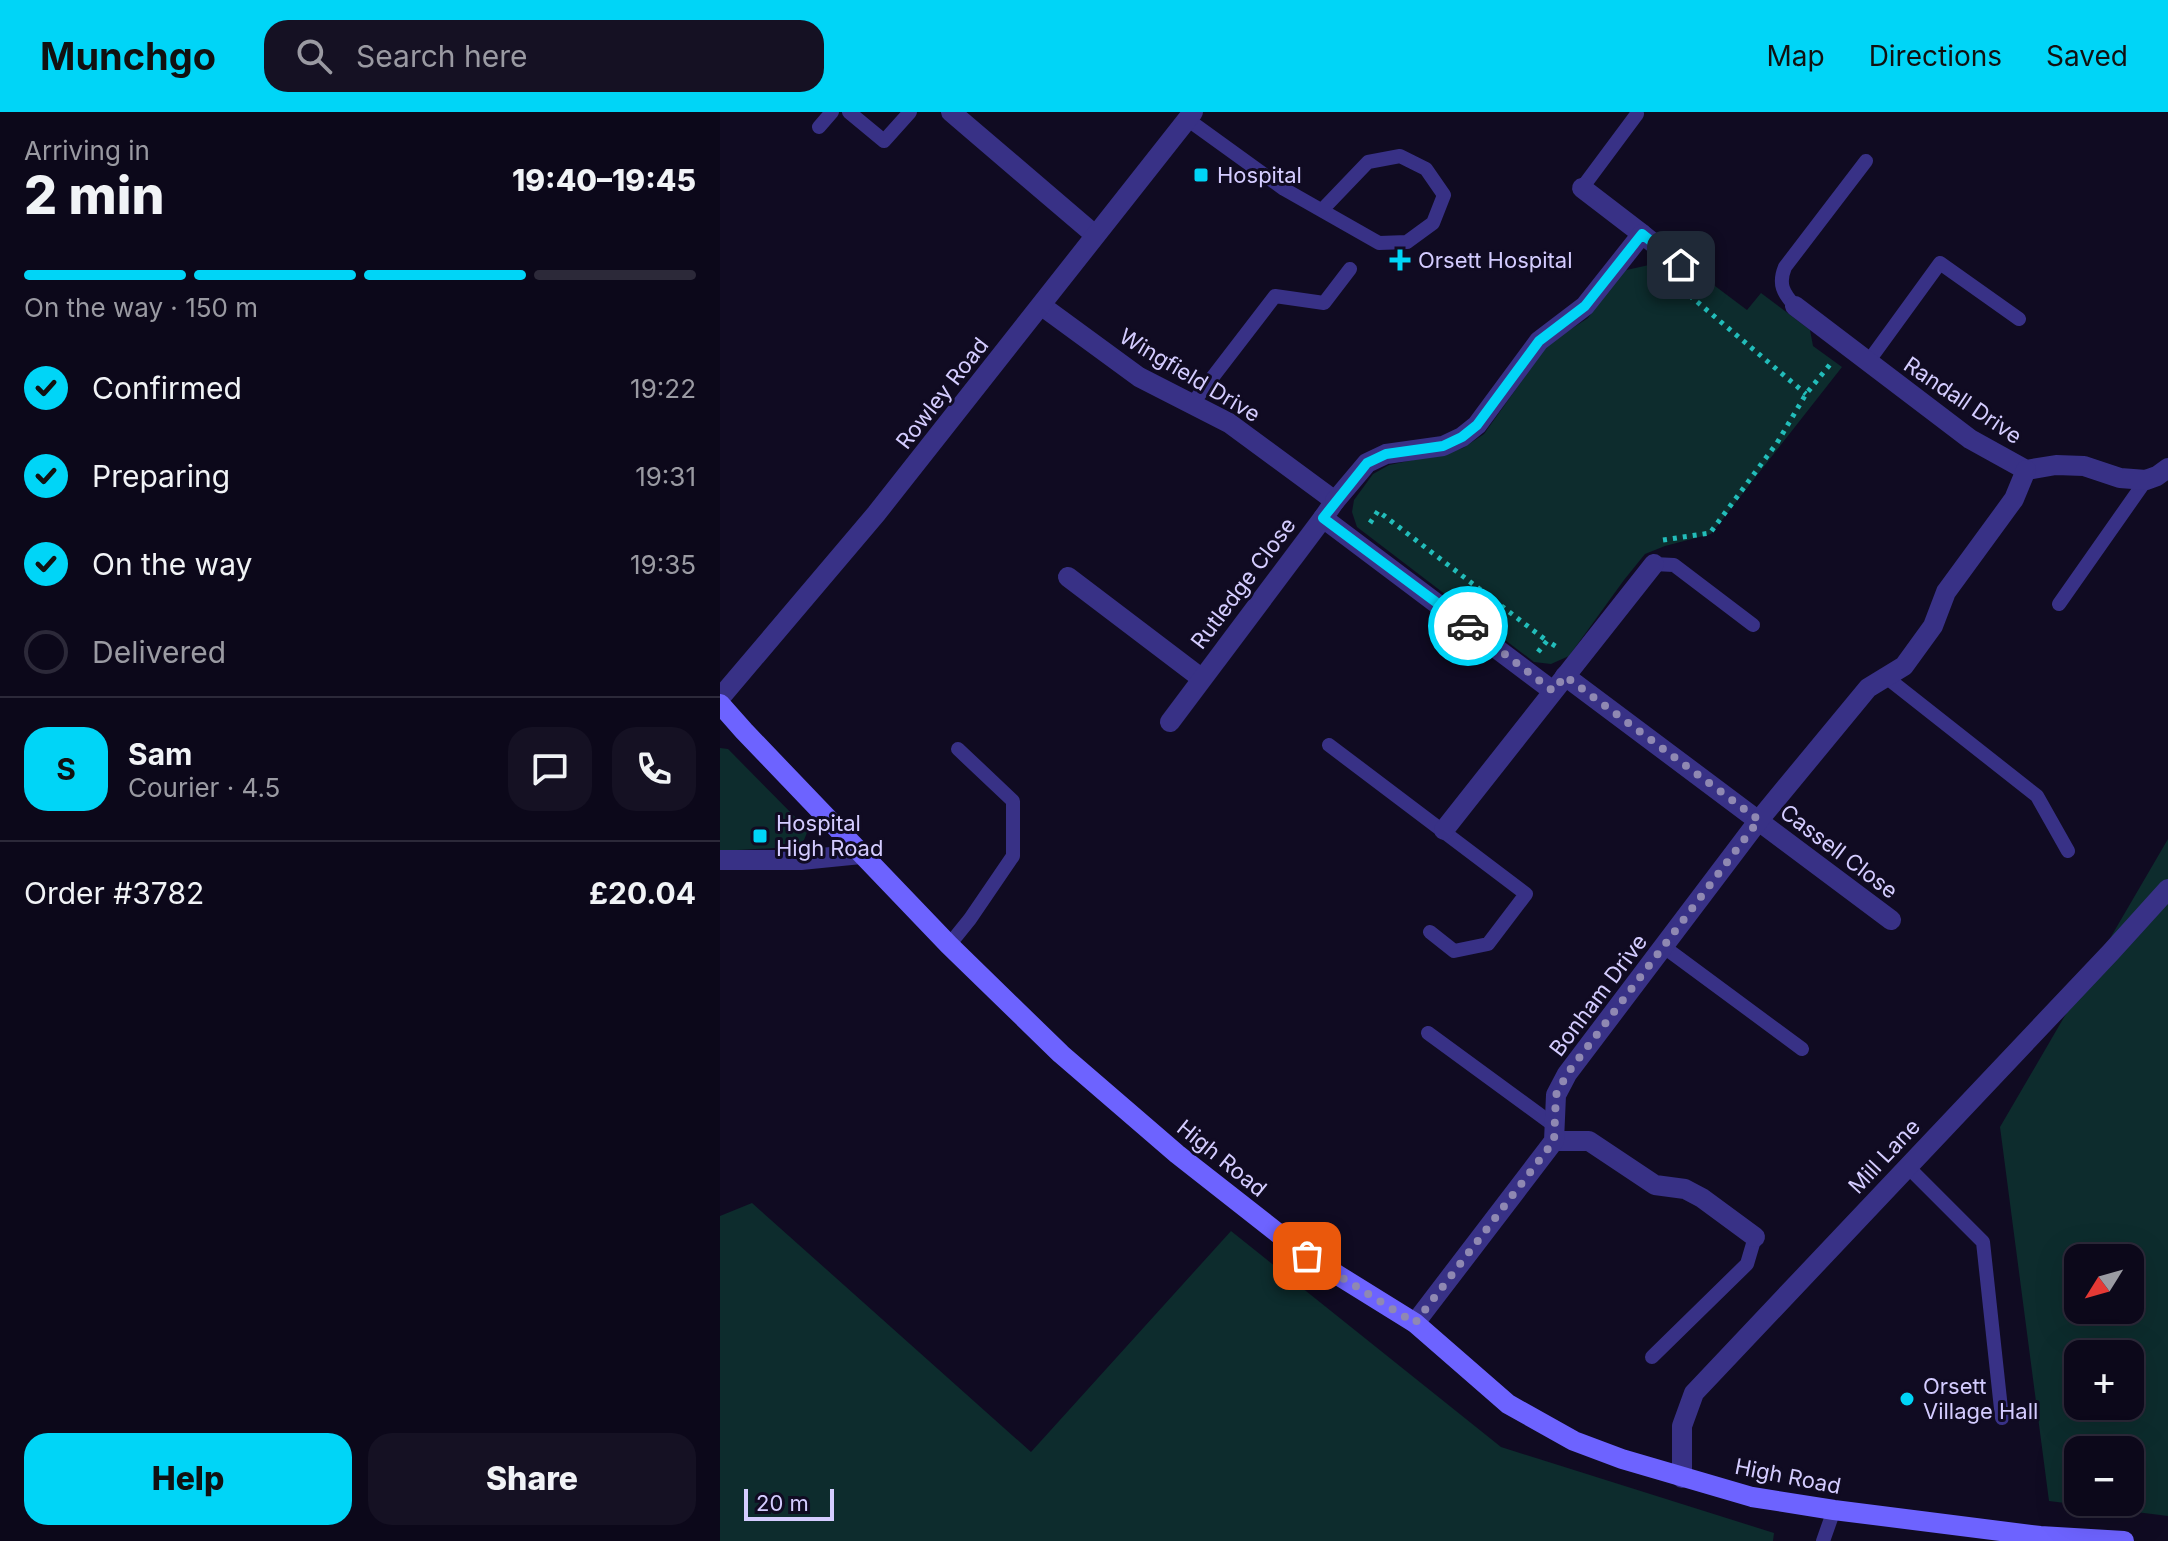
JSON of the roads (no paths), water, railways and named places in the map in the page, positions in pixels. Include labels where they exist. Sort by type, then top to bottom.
[{"type":"main road","name":"High Road","points":[[720,701],[744,731],[861,854],[1061,1054],[1177,1154],[1307,1256],[1415,1323],[1508,1404],[1574,1441],[1682,1478],[1752,1497],[2040,1536],[2124,1541]]},
{"type":"street","points":[[951,112],[1095,235]]},
{"type":"street","name":"Rowley Road","points":[[720,701],[876,514],[1190,114]]},
{"type":"street","points":[[1582,188],[1681,265]]},
{"type":"street","name":"Rutledge Close","points":[[1170,722],[1367,463],[1386,454],[1443,446],[1477,425],[1539,341],[1585,306],[1642,234]]},
{"type":"street","name":"Wingfield Drive","points":[[1042,306],[1139,377],[1229,423],[1329,510],[1356,543],[1525,669],[1559,683],[1759,820]]},
{"type":"street","name":"Randall Drive","points":[[1795,306],[1970,439],[2026,470],[2056,465],[2084,466],[2120,478],[2146,480]]},
{"type":"street","points":[[2146,480],[2168,468]]},
{"type":"street","name":"Bonham Drive","points":[[1415,1323],[1554,1133],[1556,1095],[1567,1074],[1759,820],[1868,688],[1904,666],[1933,626],[1946,592],[2014,499],[2026,470]]},
{"type":"street","points":[[1444,830],[1654,564]]},
{"type":"street","name":"Rutledge Close","points":[[1068,577],[1201,678]]},
{"type":"street","name":"Cassell Close","points":[[1759,820],[1891,920]]},
{"type":"street","points":[[720,860],[801,860],[861,854]]},
{"type":"street","name":"Mill Lane","points":[[1682,1478],[1682,1426],[1694,1393],[2168,889]]},
{"type":"street","points":[[1554,1133],[1589,1141],[1655,1185],[1685,1189],[1755,1237]]},
{"type":"lane","points":[[819,127],[832,112]]},
{"type":"lane","points":[[849,112],[884,141],[910,112]]},
{"type":"lane","points":[[1190,114],[1284,189],[1379,243],[1407,242],[1433,223],[1444,195],[1426,169],[1400,156],[1368,162],[1322,210]]},
{"type":"lane","points":[[1582,188],[1637,114]]},
{"type":"lane","points":[[1795,306],[1782,288],[1781,277],[1785,267],[1866,161]]},
{"type":"lane","points":[[1868,362],[1940,263],[2019,319]]},
{"type":"lane","points":[[1192,404],[1275,296],[1324,303],[1350,269]]},
{"type":"lane","points":[[2059,604],[2146,480]]},
{"type":"lane","points":[[1654,564],[1674,565],[1753,625]]},
{"type":"lane","points":[[1886,677],[2037,796],[2068,851]]},
{"type":"lane","points":[[1329,745],[1526,894],[1488,944],[1454,951],[1430,932]]},
{"type":"lane","points":[[949,945],[1013,856],[1013,801],[958,749]]},
{"type":"lane","points":[[1664,947],[1802,1049]]},
{"type":"lane","points":[[1428,1033],[1554,1133]]},
{"type":"lane","points":[[1907,1166],[1983,1242],[2002,1418]]},
{"type":"lane","points":[[1652,1357],[1747,1264],[1755,1237]]},
{"type":"lane","points":[[1823,1541],[1834,1510]]},
{"type":"place","name":"Hospital","points":[[1201,175]]},
{"type":"place","name":"Orsett Hospital","points":[[1400,260]]},
{"type":"place","name":"Hospital High Road","points":[[760,836]]},
{"type":"place","name":"Orsett Village Hall","points":[[1907,1399]]}]
